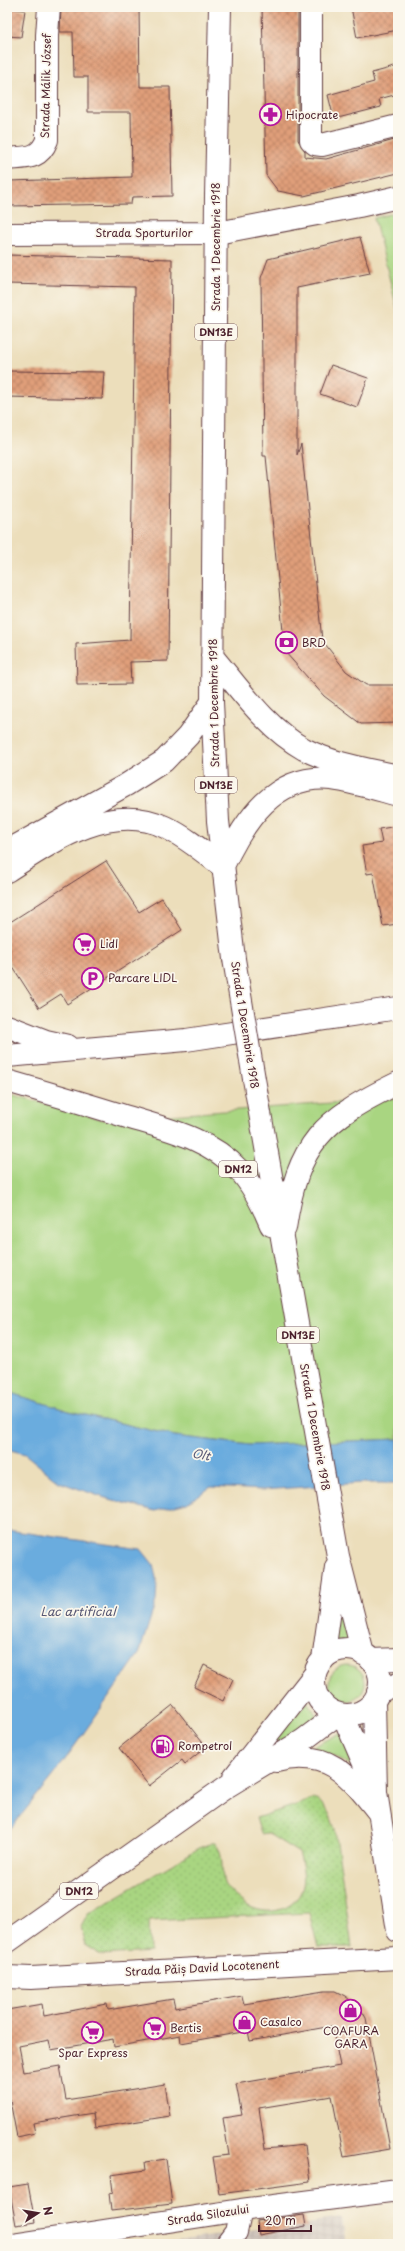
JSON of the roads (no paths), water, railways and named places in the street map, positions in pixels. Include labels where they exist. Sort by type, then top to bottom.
[{"type":"main road","name":"Strada Málik József","points":[[7,159],[33,156],[43,150],[47,140],[47,35],[49,7]]},
{"type":"main road","name":"Strada 1 Decembrie 1918","points":[[220,7],[212,656],[215,779],[223,867],[234,959],[282,1247],[338,1556],[367,1657]]},
{"type":"main road","points":[[311,7],[311,140],[315,144],[322,145],[398,126]]},
{"type":"main road","name":"Strada Sporturilor","points":[[7,234],[217,233],[360,206],[398,197]]},
{"type":"main road","points":[[212,656],[269,723],[304,749],[327,759],[398,776]]},
{"type":"main road","points":[[7,851],[126,785],[164,761],[188,736],[212,702]]},
{"type":"main road","points":[[7,871],[51,843],[75,832],[122,819],[139,819],[166,827],[223,867],[240,833],[257,809],[270,797],[288,785],[308,780],[330,779],[398,795]]},
{"type":"main road","points":[[7,1056],[222,1035],[398,1008]]},
{"type":"main road","points":[[7,1026],[18,1032],[65,1046],[93,1048]]},
{"type":"main road","name":"DN12","points":[[7,1081],[159,1127],[203,1143],[223,1156],[239,1170],[263,1208],[282,1247]]},
{"type":"main road","points":[[282,1247],[290,1192],[299,1165],[314,1142],[329,1124],[347,1110],[398,1083]]},
{"type":"main road","name":"Strada 1 Decembrie 1918","points":[[319,1667],[338,1556]]},
{"type":"main road","name":"DN12","points":[[226,1787],[331,1653],[342,1650],[353,1650],[367,1657]]},
{"type":"main road","points":[[367,1657],[398,1659]]},
{"type":"main road","points":[[367,1657],[379,1675],[384,1692],[376,1792]]},
{"type":"main road","points":[[319,1667],[316,1694],[329,1710],[340,1714],[376,1792],[398,1931]]},
{"type":"main road","name":"DN12","points":[[7,1942],[226,1787],[267,1763],[340,1714],[361,1712],[384,1692]]},
{"type":"main road","name":"DN12","points":[[267,1763],[292,1757],[312,1757],[334,1766],[355,1783],[381,1816]]},
{"type":"main road","name":"Strada Păiș David Locotenent","points":[[7,1976],[31,1978],[398,1958]]},
{"type":"main road","name":"Strada Silozului","points":[[18,2244],[241,2210],[398,2190]]},
{"type":"main road","points":[[227,2244],[236,2232],[241,2210]]},
{"type":"water","name":"Olt","points":[[7,1392],[69,1411],[175,1436],[250,1445],[398,1439],[398,1483],[361,1483],[263,1490],[211,1487],[187,1503],[155,1511],[102,1497],[59,1482],[25,1454],[7,1449]]},
{"type":"water","name":"Lac artificial","points":[[7,1530],[141,1549],[153,1564],[157,1582],[156,1601],[139,1654],[62,1764],[7,1833]]},
{"type":"place","name":"Hipocrate","points":[[270,115]]},
{"type":"place","name":"BRD","points":[[287,643]]},
{"type":"place","name":"Lidl","points":[[84,944]]},
{"type":"place","name":"Parcare LIDL","points":[[93,978]]},
{"type":"place","name":"Rompetrol","points":[[163,1746]]},
{"type":"place","name":"COAFURA GARA","points":[[351,2011]]},
{"type":"place","name":"Casalco","points":[[244,2022]]},
{"type":"place","name":"Bertis","points":[[154,2028]]},
{"type":"place","name":"Spar Express","points":[[93,2033]]}]
